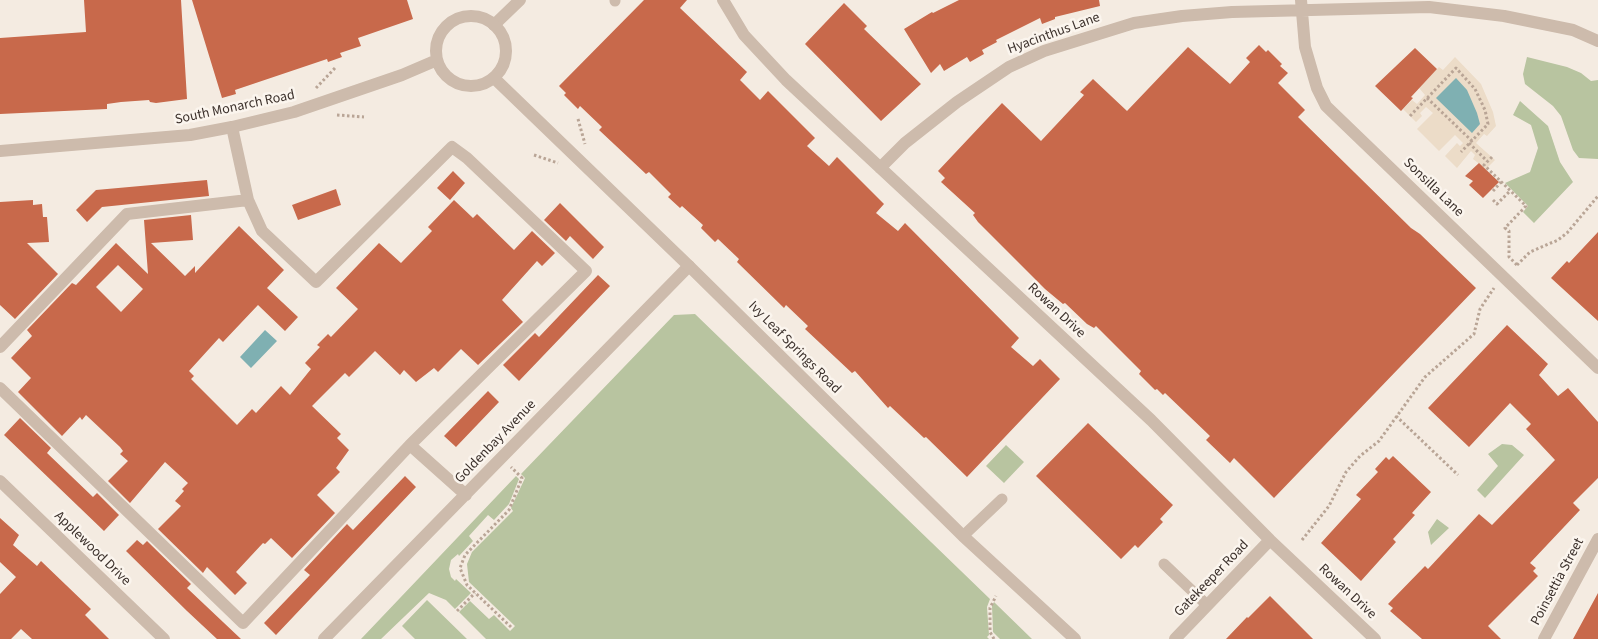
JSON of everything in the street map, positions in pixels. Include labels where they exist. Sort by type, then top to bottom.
[{"type":"street","points":[[494,25],[520,0]]},
{"type":"street","name":"Rowan Drive","points":[[723,0],[744,35],[777,70],[1151,420],[1270,540],[1375,639]]},
{"type":"street","name":"Hyacinthus Lane","points":[[880,168],[905,143],[957,102],[1009,67],[1044,51],[1134,23],[1182,16],[1301,5],[1429,7],[1504,16],[1573,30],[1598,40]]},
{"type":"street","name":"Sonsilla Lane","points":[[1301,5],[1305,47],[1317,88],[1326,106],[1598,368]]},
{"type":"street","points":[[478,17],[494,25],[504,39],[506,56],[504,64],[494,78],[488,82],[472,86],[457,83],[444,74],[437,60],[438,42],[446,27],[453,21],[461,18],[478,17]]},
{"type":"street","name":"South Monarch Road","points":[[0,151],[190,136],[294,112],[402,75],[437,60]]},
{"type":"street","name":"Ivy Leaf Springs Road","points":[[494,78],[689,266],[963,536],[1075,639]]},
{"type":"street","points":[[0,388],[243,623],[410,445],[586,270],[452,147],[316,282],[262,231],[248,200],[232,127]]},
{"type":"street","points":[[0,346],[128,214],[248,200]]},
{"type":"street","name":"Goldenbay Avenue","points":[[324,639],[689,266]]},
{"type":"street","points":[[410,445],[466,496]]},
{"type":"street","name":"Applewood Drive","points":[[0,481],[164,639]]},
{"type":"street","name":"Poinsettia Street","points":[[1544,639],[1598,539]]},
{"type":"street","name":"Gatekeeper Road","points":[[1175,639],[1270,540]]},
{"type":"lane","points":[[963,536],[1002,499]]},
{"type":"lane","points":[[1164,564],[1207,606]]},
{"type":"path","points":[[1410,116],[1456,68],[1464,74],[1481,100],[1488,124],[1461,152]]},
{"type":"path","points":[[1428,98],[1488,161]]},
{"type":"path","points":[[1492,157],[1484,165],[1526,206],[1505,228],[1509,231],[1509,257],[1516,266],[1530,252],[1558,240],[1567,233],[1598,196]]},
{"type":"path","points":[[1493,191],[1501,182]]},
{"type":"path","points":[[1493,200],[1497,204],[1510,191]]},
{"type":"path","points":[[1302,540],[1328,506],[1346,472],[1360,456],[1379,441],[1425,376],[1474,334],[1480,309],[1495,287]]},
{"type":"path","points":[[1396,416],[1458,475]]},
{"type":"path","points":[[502,458],[522,478],[509,510],[463,559],[460,568],[462,577],[475,593],[511,627]]},
{"type":"path","points":[[457,611],[475,593]]},
{"type":"path","points":[[994,639],[990,632],[990,608],[996,596]]},
{"type":"green space","points":[[1527,57],[1567,67],[1581,73],[1591,81],[1598,80],[1598,159],[1579,158],[1573,150],[1561,116],[1553,106],[1525,84],[1523,74]]},
{"type":"green space","points":[[1520,101],[1548,126],[1560,162],[1573,182],[1534,223],[1523,212],[1528,206],[1505,183],[1530,172],[1538,148],[1531,125],[1513,115]]},
{"type":"green space","points":[[695,314],[990,599],[987,607],[989,635],[987,637],[989,639],[486,639],[459,612],[470,601],[489,619],[494,615],[510,631],[515,626],[469,582],[467,564],[472,552],[513,511],[511,508],[525,478],[521,474],[674,315]]},
{"type":"green space","points":[[1502,444],[1512,445],[1524,455],[1485,498],[1477,490],[1498,466],[1488,454]]},
{"type":"green space","points":[[1006,445],[1024,462],[1004,483],[986,466]]},
{"type":"green space","points":[[516,476],[519,479],[509,504],[494,520],[488,515],[469,536],[473,541],[459,556],[458,554],[451,560],[449,569],[451,577],[455,581],[456,579],[471,593],[455,609],[446,600],[429,593],[381,639],[361,639]]},
{"type":"green space","points":[[1437,519],[1449,528],[1431,545],[1428,532]]},
{"type":"green space","points":[[427,600],[467,639],[415,639],[402,626]]},
{"type":"green space","points":[[994,602],[1032,639],[1000,639],[993,632],[992,606]]},
{"type":"shaded area","points":[[1455,57],[1481,84],[1493,112],[1496,126],[1487,136],[1484,134],[1476,143],[1495,160],[1486,169],[1473,159],[1475,155],[1471,151],[1457,168],[1445,156],[1457,143],[1460,146],[1463,143],[1455,135],[1439,151],[1417,129],[1433,113],[1426,107],[1420,113],[1422,116],[1416,122],[1403,109],[1412,100],[1417,104],[1425,95],[1419,88],[1439,67],[1443,70]]},
{"type":"water","points":[[1456,78],[1467,90],[1477,113],[1480,124],[1472,133],[1436,98]]},
{"type":"water","points":[[265,330],[277,341],[251,368],[240,357]]},
{"type":"building","points":[[84,0],[181,0],[187,99],[156,103],[149,100],[121,102],[107,104],[107,109],[0,114],[0,38],[86,32]]},
{"type":"building","points":[[192,0],[407,0],[413,19],[358,38],[361,46],[340,53],[342,57],[328,62],[327,59],[235,90],[236,94],[222,98]]},
{"type":"building","points":[[644,0],[687,0],[680,8],[747,72],[740,80],[760,100],[768,91],[815,138],[807,146],[829,166],[837,157],[884,204],[876,213],[898,231],[905,223],[1019,338],[1011,347],[1033,366],[1040,359],[1060,379],[967,477],[926,437],[924,438],[890,406],[888,408],[855,371],[852,373],[805,329],[808,326],[786,305],[784,308],[737,262],[739,259],[718,239],[715,242],[701,228],[703,225],[682,206],[680,208],[668,197],[671,194],[649,172],[646,174],[599,130],[602,127],[580,106],[578,109],[564,95],[566,93],[559,86]]},
{"type":"building","points":[[959,0],[1099,0],[1100,6],[1055,17],[1055,19],[1042,24],[1040,18],[996,40],[997,42],[982,50],[984,54],[970,62],[967,57],[944,71],[940,64],[931,73],[904,29],[932,12]]},
{"type":"building","points":[[844,3],[867,26],[864,29],[921,84],[881,121],[805,44]]},
{"type":"building","points":[[1259,45],[1266,52],[1268,50],[1288,73],[1278,83],[1305,110],[1298,117],[1411,228],[1420,234],[1476,288],[1274,498],[1234,458],[1230,463],[1206,440],[1210,436],[1165,393],[1163,395],[1157,389],[1155,390],[1139,374],[1141,371],[1096,326],[1094,328],[1087,324],[1065,303],[1063,304],[1045,289],[978,222],[973,215],[975,213],[941,182],[945,178],[938,171],[1002,103],[1041,141],[1084,95],[1080,92],[1093,79],[1127,111],[1188,47],[1230,84],[1250,62],[1246,58]]},
{"type":"building","points":[[1415,48],[1437,69],[1411,97],[1413,98],[1401,111],[1375,86]]},
{"type":"building","points":[[1479,163],[1499,182],[1483,198],[1469,185],[1473,181],[1465,176]]},
{"type":"building","points":[[453,171],[465,183],[450,200],[437,188]]},
{"type":"building","points":[[207,180],[209,196],[102,207],[87,222],[76,210],[96,190]]},
{"type":"building","points":[[336,189],[341,205],[298,220],[292,205]]},
{"type":"building","points":[[33,200],[33,205],[42,204],[43,217],[47,217],[49,242],[27,243],[58,274],[15,319],[0,305],[0,202]]},
{"type":"building","points":[[454,200],[473,218],[477,214],[514,250],[532,231],[555,253],[542,266],[537,261],[502,300],[523,322],[478,365],[461,349],[438,372],[434,368],[416,382],[404,370],[400,375],[375,351],[349,377],[345,373],[312,406],[341,434],[337,438],[349,450],[336,468],[340,472],[317,495],[335,513],[292,558],[271,538],[265,544],[263,543],[236,572],[247,583],[235,595],[207,567],[203,573],[158,529],[181,506],[175,501],[188,483],[165,462],[130,503],[108,481],[128,461],[120,454],[123,451],[120,447],[86,415],[82,420],[80,417],[62,436],[18,392],[31,378],[11,358],[32,336],[27,330],[72,283],[76,285],[116,243],[148,274],[144,220],[191,215],[193,240],[151,243],[185,276],[195,266],[195,273],[239,226],[284,270],[267,288],[298,317],[285,331],[258,305],[223,342],[219,338],[189,371],[194,376],[191,379],[237,425],[252,409],[256,413],[281,386],[290,395],[311,369],[305,363],[320,347],[317,345],[328,334],[331,337],[358,309],[336,288],[379,243],[401,263],[432,231],[428,227]],"holes":[[[118,265],[143,289],[121,312],[96,287]]]},
{"type":"building","points":[[560,203],[604,247],[593,259],[570,236],[566,241],[544,220]]},
{"type":"building","points":[[1598,232],[1598,321],[1551,278],[1567,261],[1569,263]]},
{"type":"building","points":[[598,275],[610,286],[519,381],[503,365],[535,333],[539,337]]},
{"type":"building","points":[[1507,325],[1548,364],[1539,375],[1558,396],[1568,388],[1598,422],[1598,478],[1573,503],[1580,510],[1530,563],[1536,568],[1533,571],[1538,576],[1488,626],[1501,639],[1422,639],[1390,611],[1393,608],[1388,604],[1425,566],[1428,569],[1479,514],[1492,525],[1555,460],[1526,429],[1531,424],[1510,403],[1469,447],[1428,408]]},
{"type":"building","points":[[488,391],[499,402],[456,447],[444,436]]},
{"type":"building","points":[[20,418],[51,448],[47,453],[93,497],[97,493],[119,515],[104,531],[4,435]]},
{"type":"building","points":[[1088,423],[1173,505],[1160,519],[1163,522],[1138,548],[1135,545],[1121,559],[1036,476]]},
{"type":"building","points":[[1393,456],[1431,492],[1412,513],[1415,515],[1393,539],[1396,542],[1361,581],[1321,543],[1361,499],[1356,495],[1378,472],[1375,469],[1386,457],[1389,460]]},
{"type":"building","points":[[405,476],[416,487],[276,635],[264,623],[310,575],[304,570],[347,524],[353,530]]},
{"type":"building","points":[[0,518],[19,535],[13,545],[37,566],[41,561],[91,609],[85,615],[109,639],[32,639],[21,629],[11,639],[0,639],[0,594],[16,577],[0,562]]},
{"type":"building","points":[[137,540],[143,545],[147,541],[191,584],[187,588],[241,639],[217,639],[187,611],[126,551]]},
{"type":"building","points":[[1598,593],[1598,639],[1573,639]]},
{"type":"building","points":[[1270,596],[1313,639],[1226,639],[1247,617]]}]
